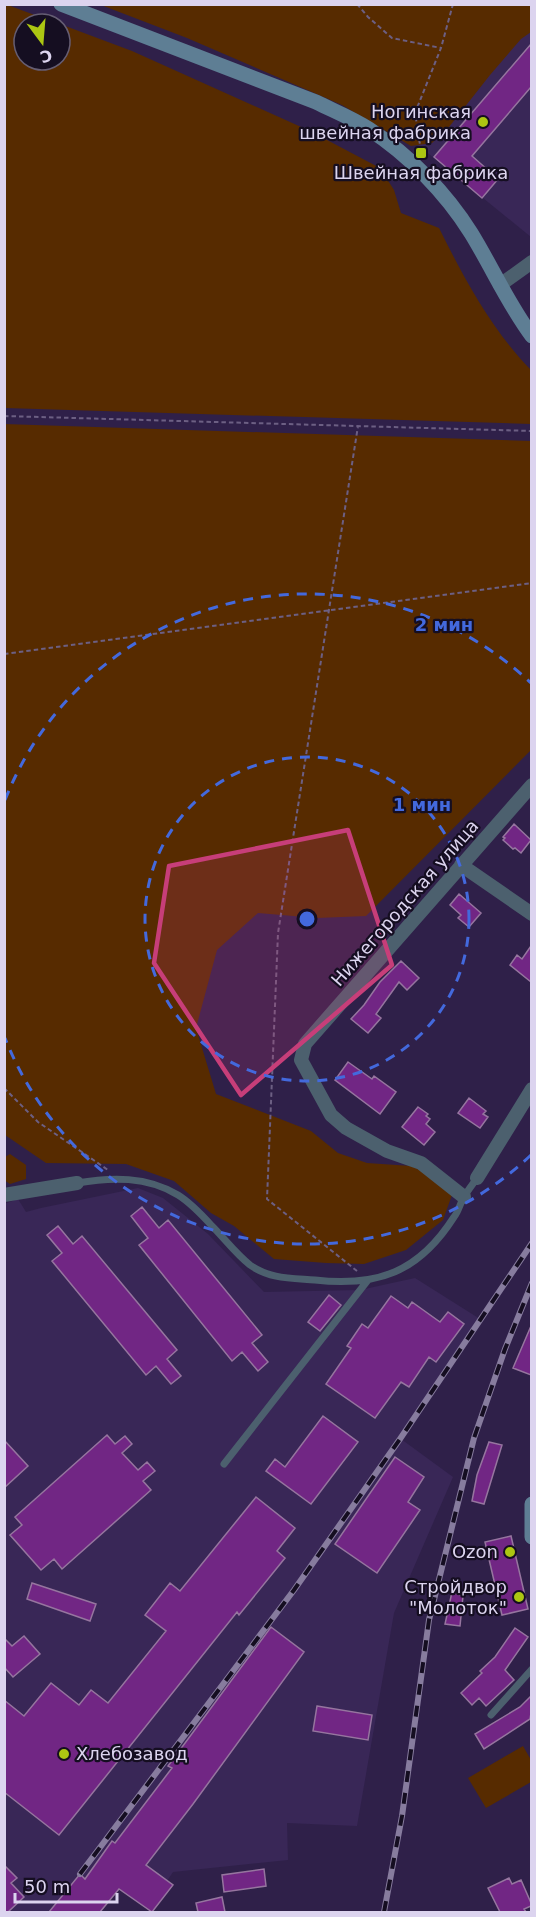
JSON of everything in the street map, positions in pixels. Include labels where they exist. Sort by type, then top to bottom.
[{"type":"main road","points":[[61,4],[316,102],[347,116],[370,130],[405,157],[436,187],[471,233],[531,336]]},
{"type":"main road","points":[[531,1504],[531,1537]]},
{"type":"street","points":[[500,285],[531,262]]},
{"type":"street","name":"Нижегородская улица","points":[[464,1197],[421,1163],[387,1151],[346,1128],[331,1115],[300,1060],[305,1044],[531,785]]},
{"type":"street","points":[[462,865],[531,914]]},
{"type":"street","points":[[477,1178],[531,1089]]},
{"type":"street","points":[[4,1195],[77,1183]]},
{"type":"lane","points":[[77,1183],[121,1178],[150,1184],[178,1195],[199,1212],[248,1264],[266,1275],[326,1281],[386,1277],[419,1258],[444,1233],[477,1178]]},
{"type":"lane","points":[[224,1464],[368,1280]]},
{"type":"lane","points":[[491,1715],[531,1669]]},
{"type":"path","points":[[357,4],[392,38],[441,48]]},
{"type":"path","points":[[421,153],[415,113],[441,48],[453,4]]},
{"type":"path","points":[[4,416],[531,431]]},
{"type":"path","points":[[358,426],[278,933],[267,1199],[368,1280]]},
{"type":"path","points":[[4,654],[531,583]]},
{"type":"path","points":[[4,1088],[38,1122],[121,1178]]},
{"type":"highlighted area","points":[[348,830],[392,965],[241,1095],[154,963],[169,866]]},
{"type":"shaded area","points":[[5,4],[27,12],[12,12],[12,72],[72,72],[72,28],[132,51],[310,131],[380,168],[394,190],[401,213],[439,228],[491,320],[503,338],[531,370],[531,424],[5,408]]},
{"type":"shaded area","points":[[101,5],[531,5],[531,32],[521,39],[449,127],[432,143],[411,146],[342,105],[187,38]]},
{"type":"shaded area","points":[[531,7],[531,237],[413,141]]},
{"type":"shaded area","points":[[4,424],[531,441],[531,750],[366,916],[317,918],[258,913],[217,950],[196,1028],[216,1094],[311,1131],[338,1153],[367,1163],[411,1166],[433,1176],[452,1195],[443,1220],[406,1250],[364,1264],[274,1259],[234,1226],[211,1213],[174,1181],[126,1164],[46,1163],[5,1135]]},
{"type":"shaded area","points":[[10,1154],[26,1165],[26,1179],[10,1184],[4,1180],[5,1157]]},
{"type":"shaded area","points":[[138,1188],[163,1198],[208,1234],[264,1292],[360,1290],[415,1278],[480,1319],[401,1439],[453,1477],[394,1613],[357,1826],[287,1823],[288,1860],[173,1872],[167,1881],[173,1885],[152,1912],[118,1888],[100,1912],[5,1912],[4,1204],[18,1199],[26,1212]]},
{"type":"shaded area","points":[[523,1746],[531,1760],[531,1782],[486,1808],[468,1778]]},
{"type":"building","name":"Ногинская швейная фабрика","points":[[531,44],[531,87],[472,156],[498,179],[482,198],[434,157]]},
{"type":"building","points":[[514,824],[531,840],[521,853],[503,840]]},
{"type":"building","points":[[459,894],[481,913],[469,927],[458,918],[461,915],[450,905]]},
{"type":"building","points":[[531,946],[531,982],[510,965],[517,955],[522,959]]},
{"type":"building","points":[[401,961],[419,978],[407,990],[399,982],[376,1014],[381,1018],[368,1033],[351,1019],[380,982]]},
{"type":"building","points":[[348,1062],[372,1079],[374,1076],[396,1092],[380,1114],[335,1080]]},
{"type":"building","points":[[469,1098],[486,1111],[483,1114],[488,1117],[480,1128],[458,1113]]},
{"type":"building","points":[[418,1107],[428,1114],[426,1116],[430,1119],[426,1124],[435,1132],[424,1145],[402,1127]]},
{"type":"building","points":[[142,1207],[159,1228],[168,1220],[262,1335],[252,1343],[268,1362],[258,1371],[242,1352],[232,1361],[139,1245],[148,1238],[131,1216]]},
{"type":"building","points":[[58,1226],[73,1244],[82,1236],[177,1350],[167,1359],[181,1376],[171,1384],[156,1366],[146,1375],[52,1261],[62,1253],[47,1235]]},
{"type":"building","points":[[329,1295],[341,1305],[320,1331],[308,1322]]},
{"type":"building","points":[[391,1296],[408,1308],[412,1302],[440,1322],[448,1312],[464,1324],[436,1362],[429,1357],[409,1387],[401,1382],[375,1418],[326,1384],[351,1348],[347,1346],[362,1324],[368,1328]]},
{"type":"building","points":[[531,1326],[531,1375],[513,1368]]},
{"type":"building","points":[[323,1416],[358,1442],[311,1504],[266,1471],[275,1459],[285,1467]]},
{"type":"building","points":[[107,1435],[115,1444],[125,1436],[132,1444],[122,1453],[138,1470],[147,1462],[155,1471],[143,1481],[151,1490],[62,1569],[54,1559],[41,1570],[10,1535],[22,1525],[15,1517]]},
{"type":"building","points":[[4,1440],[28,1466],[4,1488]]},
{"type":"building","points":[[489,1442],[502,1445],[484,1504],[472,1501],[477,1475]]},
{"type":"building","points":[[395,1457],[424,1477],[408,1502],[420,1510],[377,1573],[335,1544]]},
{"type":"building","name":"Хлебозавод","points":[[256,1497],[295,1528],[277,1551],[285,1558],[239,1615],[237,1612],[59,1835],[4,1792],[4,1700],[24,1716],[51,1683],[79,1705],[91,1690],[108,1703],[166,1631],[145,1615],[170,1583],[180,1591]]},
{"type":"building","points":[[511,1536],[528,1609],[502,1615],[485,1542]]},
{"type":"building","points":[[32,1583],[96,1604],[90,1621],[27,1599]]},
{"type":"building","points":[[452,1592],[463,1596],[460,1626],[445,1624]]},
{"type":"building","points":[[271,1627],[304,1652],[146,1865],[173,1885],[152,1912],[119,1889],[100,1912],[49,1912],[80,1874],[85,1879],[112,1841],[115,1843],[172,1768],[168,1766]]},
{"type":"building","points":[[515,1628],[528,1637],[505,1670],[514,1680],[486,1706],[479,1698],[472,1705],[461,1693],[482,1673],[480,1671],[495,1657]]},
{"type":"building","points":[[24,1636],[40,1654],[13,1677],[4,1667],[4,1638],[12,1646]]},
{"type":"building","points":[[531,1696],[530,1719],[484,1749],[475,1734],[520,1707]]},
{"type":"building","points":[[317,1706],[372,1715],[368,1740],[313,1731]]},
{"type":"building","points":[[4,1865],[17,1878],[11,1883],[24,1897],[8,1912],[4,1912]]},
{"type":"building","points":[[264,1869],[266,1886],[224,1892],[222,1875]]},
{"type":"building","points":[[509,1878],[512,1884],[521,1880],[531,1903],[531,1906],[524,1909],[526,1912],[500,1912],[488,1888]]},
{"type":"building","points":[[222,1897],[225,1912],[198,1912],[196,1903]]},
{"type":"railway","points":[[80,1874],[294,1590],[400,1439],[532,1243]]},
{"type":"railway","points":[[384,1912],[402,1816],[429,1620],[474,1438],[505,1349],[532,1283]]},
{"type":"place","name":"Ногинская швейная фабрика","points":[[483,122]]},
{"type":"place","name":"Швейная фабрика","points":[[421,153]]},
{"type":"place","name":"Ozon","points":[[510,1552]]},
{"type":"place","name":"Стройдвор \"Молоток\"","points":[[519,1597]]},
{"type":"place","name":"Хлебозавод","points":[[64,1754]]}]
